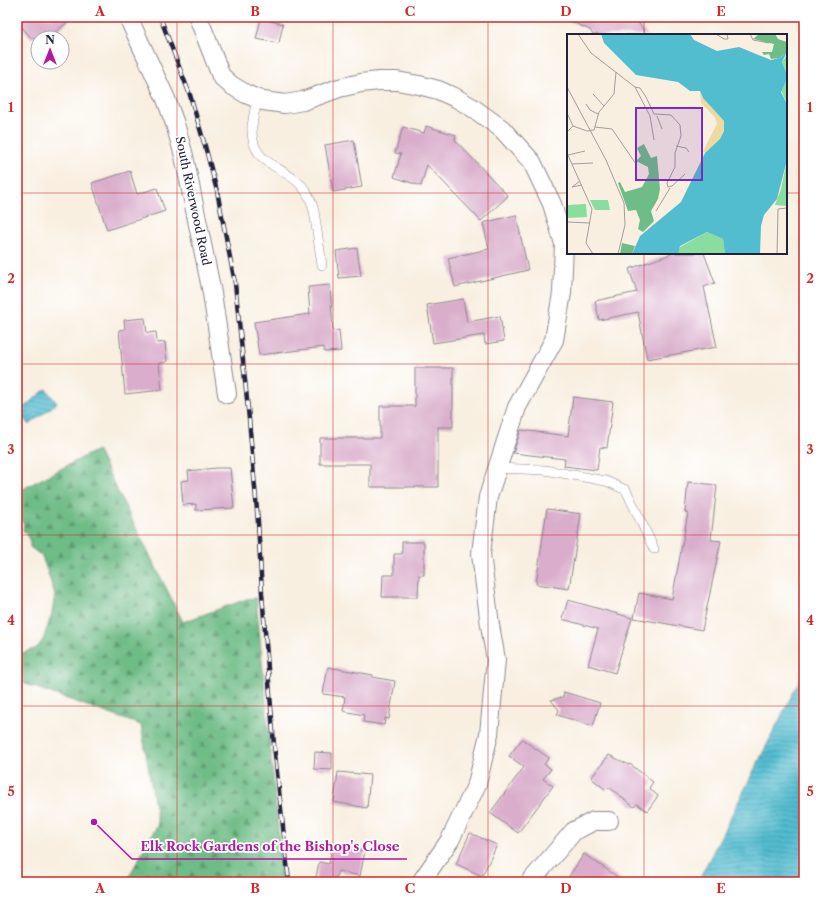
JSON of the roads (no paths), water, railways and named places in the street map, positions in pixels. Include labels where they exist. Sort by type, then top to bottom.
[{"type":"street","name":"South Riverwood Road","points":[[128,17],[176,124],[212,293],[227,394]]},
{"type":"street","points":[[198,17],[221,76],[231,85],[263,101],[285,104],[303,101],[361,82],[397,81],[419,85],[456,98],[479,112],[502,129],[532,162],[552,204],[564,244],[562,293],[554,340],[517,407],[488,497],[481,554],[496,660],[489,734],[477,784],[450,840],[421,882]]},
{"type":"street","points":[[530,882],[574,831],[594,821],[610,821]]},
{"type":"lane","points":[[258,99],[252,127],[256,148],[262,159],[296,181],[306,191],[314,211],[322,265]]},
{"type":"lane","points":[[497,468],[545,470],[606,481],[626,490],[654,549]]},
{"type":"water","points":[[46,389],[57,403],[29,425],[18,412]]},
{"type":"water","points":[[804,671],[804,882],[698,882]]},
{"type":"railway","points":[[160,17],[190,95],[205,146],[217,191],[235,283],[258,522],[274,745],[289,882]]},
{"type":"place","name":"Elk Rock Gardens of the Bishop's Close","points":[[94,822]]}]
